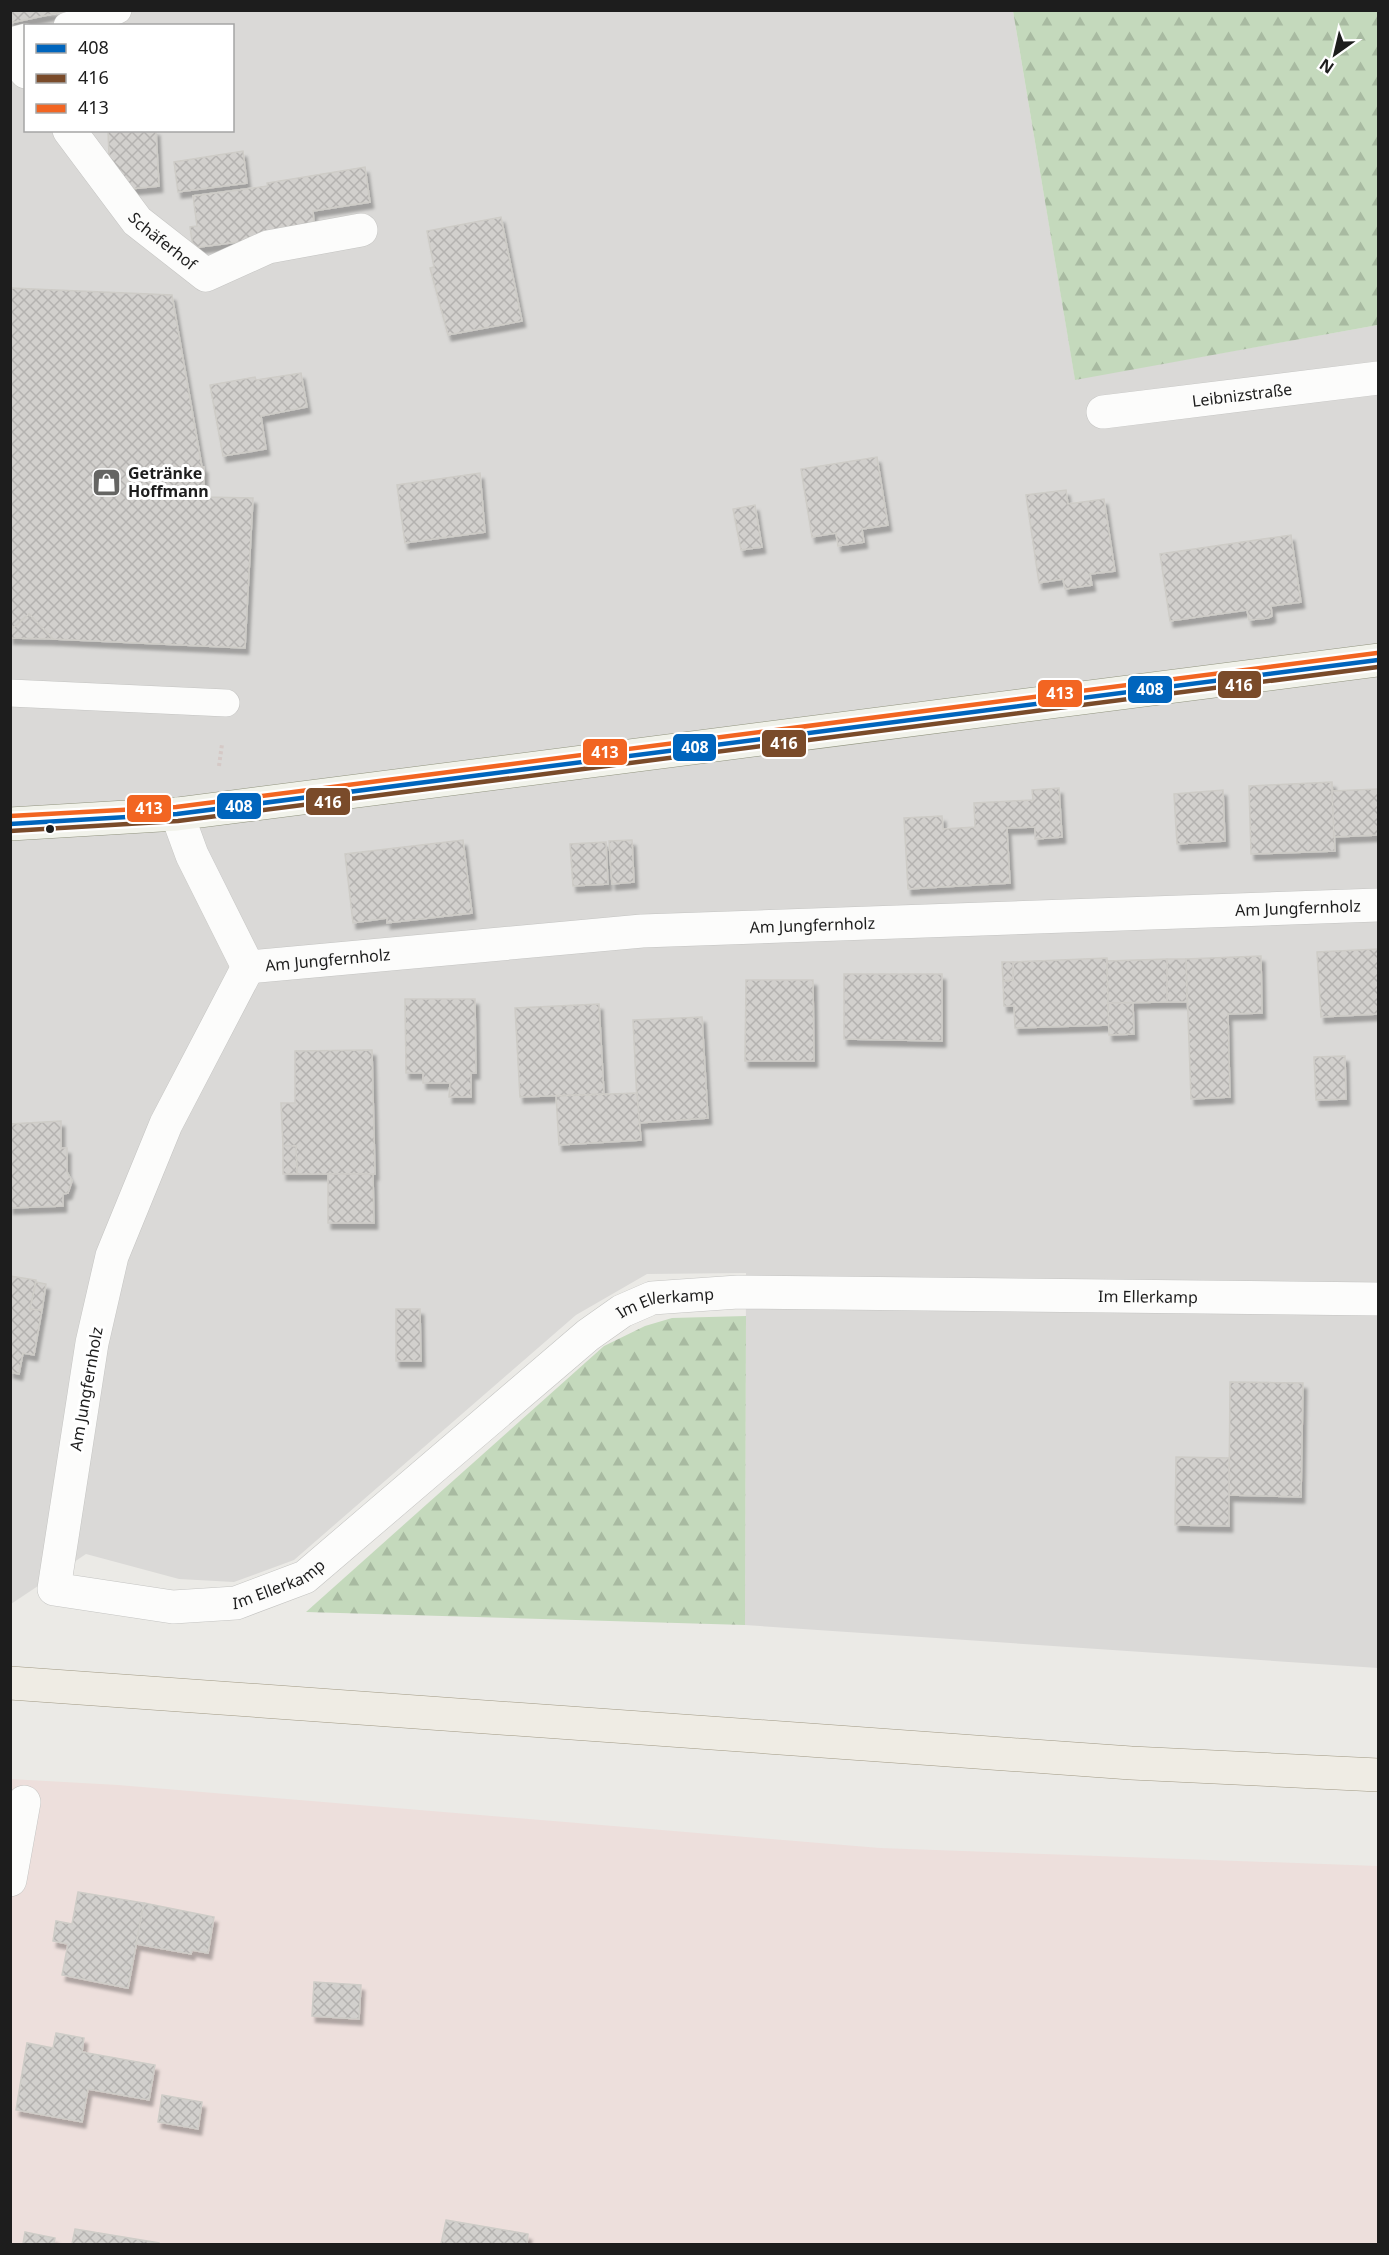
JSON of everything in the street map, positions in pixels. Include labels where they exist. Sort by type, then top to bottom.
[{"type":"main road","points":[[10,1683],[1107,1761],[1378,1775]]},
{"type":"street","points":[[10,51],[24,69]]},
{"type":"street","name":"Schäferhof","points":[[70,132],[137,221],[206,275],[268,247],[361,230]]},
{"type":"street","name":"Leibnizstraße","points":[[1103,412],[1378,378]]},
{"type":"street","points":[[10,824],[177,814],[1378,660]]},
{"type":"street","name":"Am Jungfernholz","points":[[177,814],[192,855],[248,967]]},
{"type":"street","name":"Am Jungfernholz","points":[[248,967],[642,931],[1378,905]]},
{"type":"street","name":"Am Jungfernholz","points":[[54,1589],[92,1343],[112,1256],[166,1124],[248,967]]},
{"type":"street","name":"Im Ellerkamp","points":[[54,1589],[173,1607],[236,1603],[305,1577],[588,1335],[622,1311],[652,1298],[738,1292],[1378,1299]]},
{"type":"street","points":[[10,1880],[24,1802]]},
{"type":"lane","points":[[74,24],[118,10]]},
{"type":"lane","points":[[10,693],[226,703]]},
{"type":"path","points":[[214,809],[226,703]]},
{"type":"shaded area","points":[[11,11],[1013,11],[1075,379],[1378,325],[1378,1668],[745,1625],[746,1273],[647,1274],[576,1315],[294,1560],[234,1582],[179,1579],[86,1554],[11,1604]]},
{"type":"shaded area","points":[[10,1779],[118,1785],[880,1848],[1378,1866],[1378,2244],[11,2244]]},
{"type":"green space","points":[[1013,11],[1378,11],[1378,325],[1075,380]]},
{"type":"green space","points":[[746,1316],[745,1625],[306,1612],[604,1346],[645,1326],[672,1318]]},
{"type":"building","points":[[10,10],[71,10],[10,23]]},
{"type":"building","points":[[108,132],[156,132],[159,186],[130,189],[109,156]]},
{"type":"building","points":[[243,151],[247,183],[178,192],[174,162]]},
{"type":"building","points":[[365,167],[370,202],[313,211],[314,223],[306,233],[193,248],[190,227],[197,226],[193,196],[268,186],[267,183]]},
{"type":"building","points":[[501,217],[522,321],[448,335],[430,268],[434,267],[427,231]]},
{"type":"building","name":"Getränke Hoffmann","points":[[10,288],[172,295],[202,467],[204,467],[204,497],[253,498],[245,648],[53,639],[29,614],[13,628],[10,625]]},
{"type":"building","points":[[301,373],[307,407],[261,416],[266,449],[223,456],[210,385],[255,377],[256,380]]},
{"type":"building","points":[[877,457],[888,525],[862,529],[864,542],[838,546],[836,533],[812,537],[801,469]]},
{"type":"building","points":[[480,473],[485,532],[405,543],[397,485]]},
{"type":"building","points":[[1066,490],[1068,504],[1104,499],[1115,571],[1090,574],[1092,585],[1065,589],[1063,579],[1039,583],[1026,495]]},
{"type":"building","points":[[755,505],[762,547],[741,550],[733,509]]},
{"type":"building","points":[[1291,535],[1301,602],[1271,606],[1272,616],[1268,618],[1249,620],[1247,610],[1170,621],[1160,554]]},
{"type":"building","points":[[29,614],[53,639],[10,638],[10,625],[13,628]]},
{"type":"building","points":[[1332,782],[1335,851],[1251,854],[1249,786]]},
{"type":"building","points":[[1059,788],[1062,837],[1035,839],[1035,827],[1007,828],[1010,883],[908,889],[904,818],[942,816],[943,829],[975,827],[974,803],[1033,800],[1032,790]]},
{"type":"building","points":[[1378,789],[1378,835],[1334,837],[1332,791]]},
{"type":"building","points":[[1223,790],[1225,841],[1177,844],[1174,794]]},
{"type":"building","points":[[463,840],[472,913],[387,923],[387,918],[353,923],[345,854]]},
{"type":"building","points":[[632,840],[634,882],[612,884],[609,841]]},
{"type":"building","points":[[606,842],[608,884],[573,886],[570,844]]},
{"type":"building","points":[[1378,949],[1378,1014],[1321,1017],[1317,952]]},
{"type":"building","points":[[1261,956],[1262,1013],[1228,1014],[1230,1097],[1191,1099],[1186,959]]},
{"type":"building","points":[[1107,958],[1109,1025],[1015,1028],[1014,1006],[1004,1006],[1003,981],[1013,980],[1013,962]]},
{"type":"building","points":[[1167,959],[1186,959],[1187,1002],[1167,1002]]},
{"type":"building","points":[[1167,959],[1167,1002],[1108,1003],[1107,961]]},
{"type":"building","points":[[1002,962],[1013,962],[1013,980],[1003,981]]},
{"type":"building","points":[[844,974],[942,974],[942,1041],[844,1039]]},
{"type":"building","points":[[746,980],[813,980],[814,1061],[745,1061]]},
{"type":"building","points":[[405,999],[475,999],[476,1073],[471,1073],[471,1097],[449,1097],[450,1083],[423,1083],[423,1073],[406,1073]]},
{"type":"building","points":[[1108,1003],[1133,1003],[1134,1034],[1109,1035]]},
{"type":"building","points":[[599,1004],[604,1094],[520,1097],[515,1008]]},
{"type":"building","points":[[702,1017],[708,1118],[638,1123],[633,1020]]},
{"type":"building","points":[[372,1050],[375,1174],[297,1174],[296,1146],[283,1146],[281,1103],[295,1103],[295,1051]]},
{"type":"building","points":[[1345,1056],[1346,1099],[1316,1100],[1314,1057]]},
{"type":"building","points":[[637,1093],[641,1140],[559,1145],[556,1096]]},
{"type":"building","points":[[61,1121],[61,1148],[67,1148],[67,1172],[72,1181],[68,1193],[63,1194],[63,1206],[10,1208],[10,1124]]},
{"type":"building","points":[[283,1146],[296,1146],[297,1174],[283,1174]]},
{"type":"building","points":[[328,1174],[373,1174],[374,1223],[328,1223]]},
{"type":"building","points":[[10,1276],[36,1280],[30,1309],[42,1310],[34,1355],[23,1353],[19,1374],[10,1372]]},
{"type":"building","points":[[36,1282],[46,1284],[42,1310],[30,1309]]},
{"type":"building","points":[[396,1309],[420,1309],[421,1361],[396,1361]]},
{"type":"building","points":[[1230,1382],[1303,1383],[1301,1497],[1229,1495]]},
{"type":"building","points":[[1176,1457],[1229,1458],[1229,1526],[1175,1525]]},
{"type":"building","points":[[78,1892],[144,1903],[128,1988],[62,1975],[68,1944],[53,1941],[56,1921],[72,1924]]},
{"type":"building","points":[[144,1903],[214,1917],[208,1953],[192,1950],[191,1954],[136,1944]]},
{"type":"building","points":[[314,1982],[361,1985],[359,2019],[312,2016]]},
{"type":"building","points":[[56,2033],[84,2038],[82,2052],[155,2065],[149,2100],[88,2089],[82,2122],[16,2110],[27,2043],[53,2048]]},
{"type":"building","points":[[162,2095],[202,2102],[198,2129],[158,2122]]},
{"type":"building","points":[[446,2220],[528,2234],[527,2244],[441,2244]]},
{"type":"building","points":[[75,2229],[159,2243],[159,2244],[72,2244]]},
{"type":"building","points":[[25,2232],[55,2238],[54,2244],[23,2244]]},
{"type":"transit line","name":"413","points":[[10,816],[176,807],[1377,653]]},
{"type":"transit line","name":"408","points":[[10,824],[177,814],[1378,660]]},
{"type":"transit line","name":"416","points":[[10,831],[178,821],[1378,667]]},
{"type":"place","name":"Getränke Hoffmann","points":[[107,482]]}]
